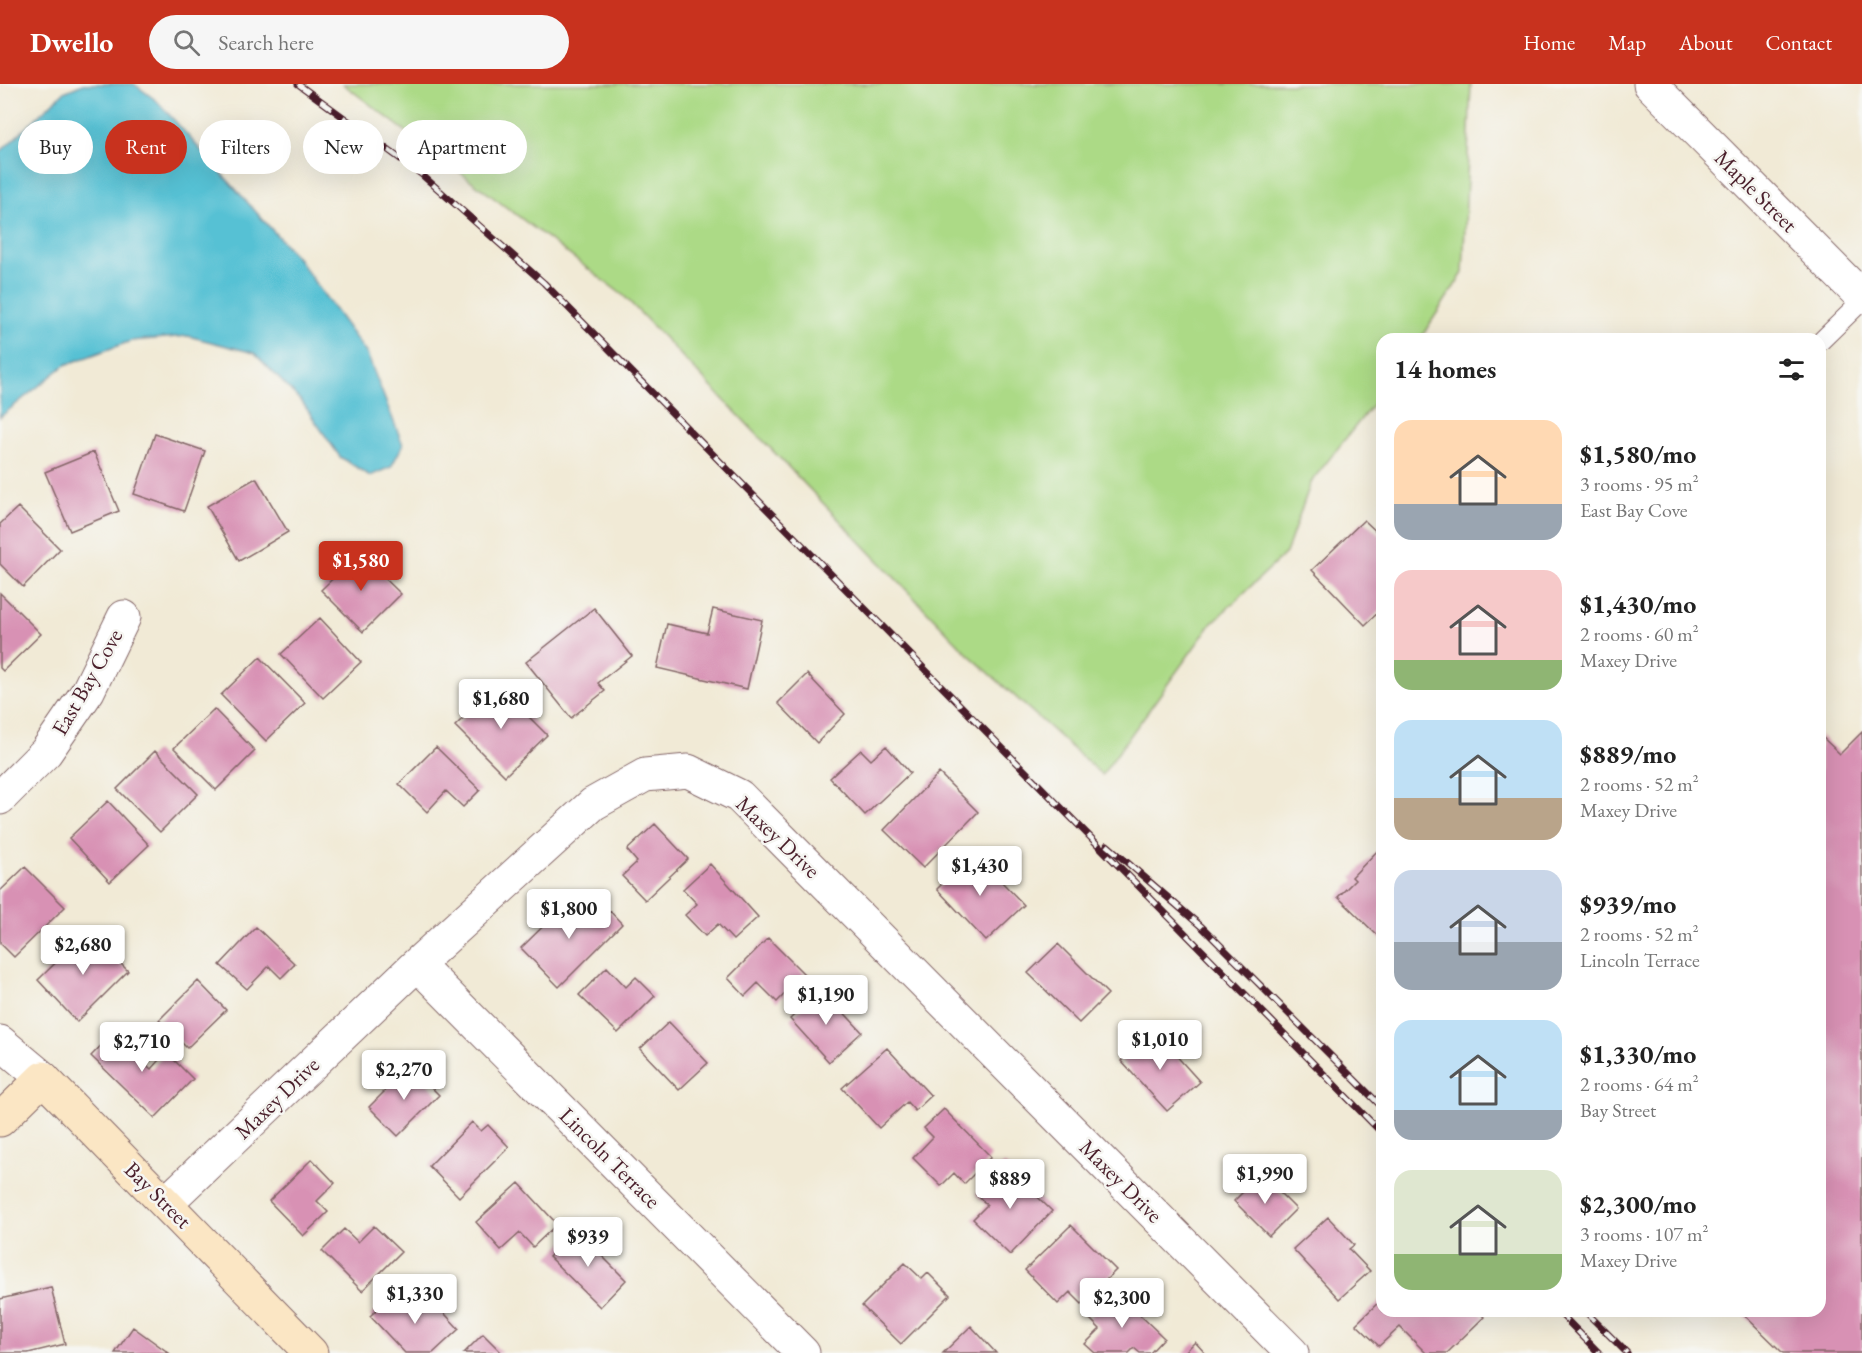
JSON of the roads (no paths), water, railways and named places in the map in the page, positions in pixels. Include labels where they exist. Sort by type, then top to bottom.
[{"type":"street","name":"Maple Street","points":[[1650,84],[1862,299]]},
{"type":"street","name":"East Bay Cove","points":[[0,798],[46,752],[88,691],[124,618]]},
{"type":"street","name":"Maxey Drive","points":[[166,1203],[417,964],[593,804],[645,775],[688,771],[739,796],[1292,1353]]},
{"type":"street","name":"Lincoln Terrace","points":[[417,964],[803,1353]]},
{"type":"street","name":"Bay Street","points":[[0,1042],[42,1078],[311,1353]]},
{"type":"street","points":[[0,1120],[42,1078]]},
{"type":"lane","points":[[1826,336],[1862,299]]},
{"type":"water","points":[[83,84],[134,84],[157,101],[174,120],[105,120],[105,174],[187,174],[187,135],[199,148],[199,174],[222,174],[298,259],[367,354],[403,445],[391,467],[370,476],[340,457],[302,402],[254,353],[188,336],[131,341],[65,365],[0,417],[0,152],[18,135],[18,174],[93,174],[93,120],[34,120],[64,92]]},
{"type":"railway","points":[[298,84],[421,174],[544,283],[1376,1127]]},
{"type":"railway","points":[[1107,845],[1202,927],[1376,1101]]},
{"type":"railway","points":[[1564,1317],[1599,1353]]},
{"type":"railway","points":[[1591,1317],[1627,1353]]}]
